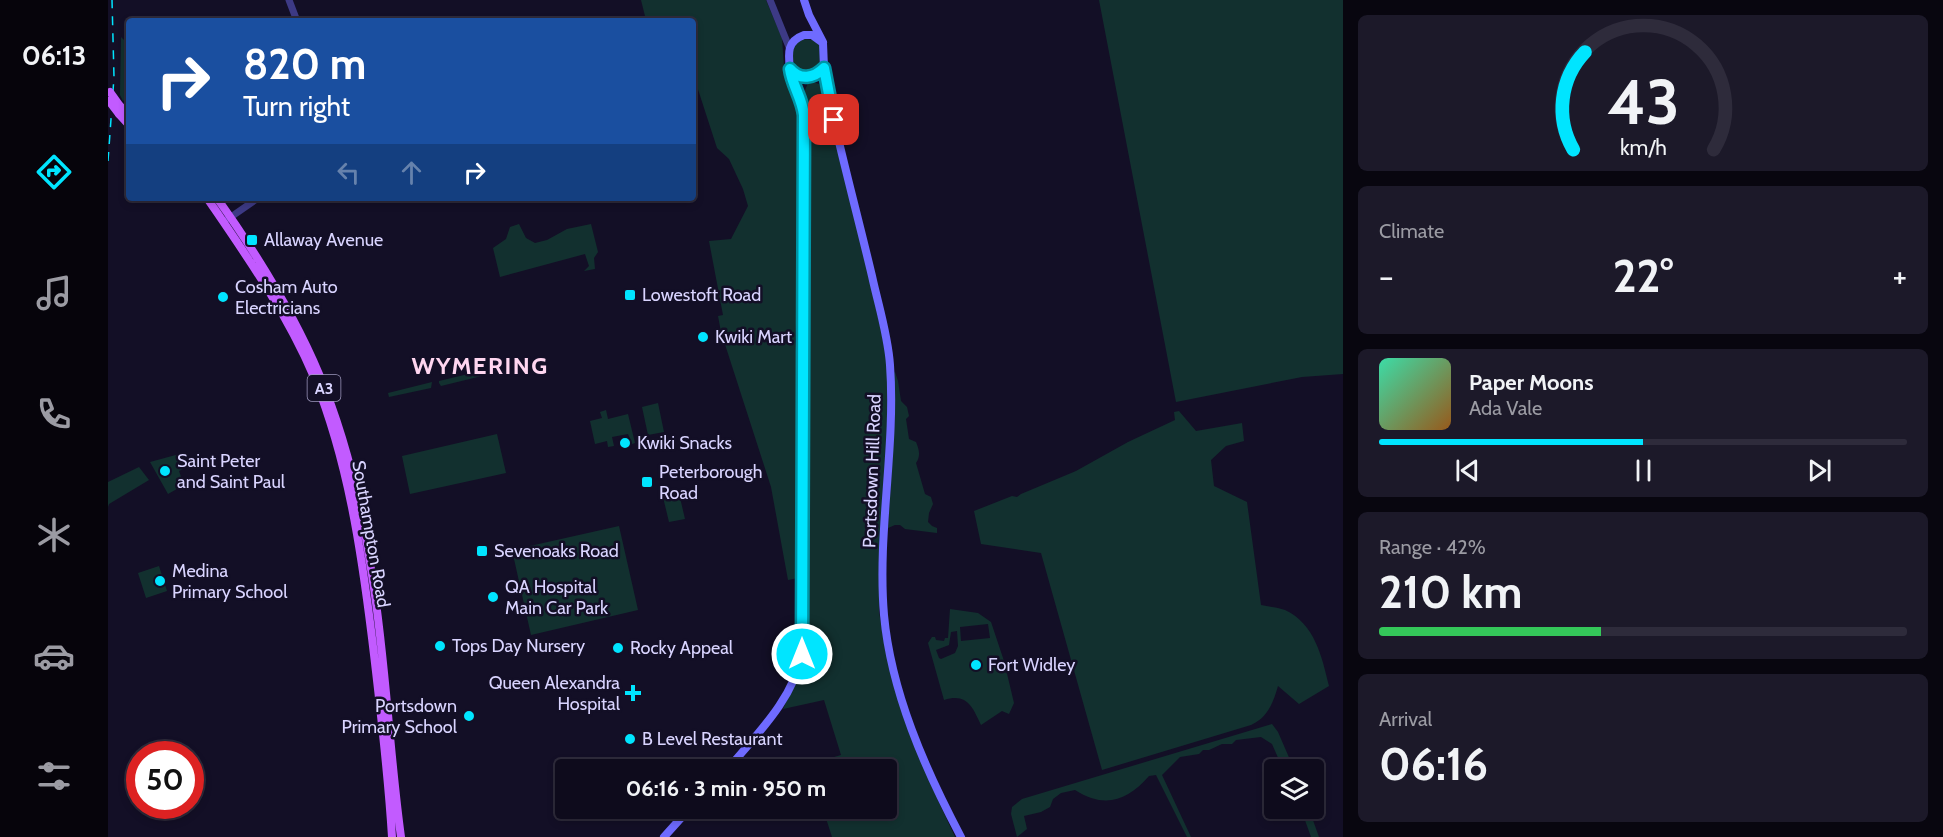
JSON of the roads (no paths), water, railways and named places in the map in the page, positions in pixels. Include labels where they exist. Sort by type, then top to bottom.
[{"type":"main road","points":[[736,759],[777,709],[794,683],[802,654],[804,115],[801,88],[810,77],[824,68],[823,44],[804,0]]},
{"type":"main road","points":[[801,98],[791,78],[789,46],[809,27],[809,15]]},
{"type":"main road","points":[[801,36],[812,35],[823,44]]},
{"type":"main road","name":"Portsdown Hill Road","points":[[824,68],[829,99],[879,307],[890,363],[891,418],[883,590],[888,643],[894,672],[912,726],[961,837]]},
{"type":"main road","points":[[790,69],[799,76],[810,77]]},
{"type":"main road","name":"Portsdown Hill Road","points":[[810,77],[820,82],[829,99]]},
{"type":"main road","points":[[109,96],[126,120]]},
{"type":"main road","points":[[119,110],[126,114]]},
{"type":"main road","name":"Southampton Road","points":[[210,201],[227,219],[279,294],[319,375],[345,449],[360,508],[373,577],[400,837]]},
{"type":"main road","name":"Southampton Road","points":[[218,201],[274,299],[314,377],[339,450],[349,487],[364,578],[387,764],[392,837]]},
{"type":"main road","points":[[664,837],[680,819]]},
{"type":"street","points":[[289,0],[296,18]]},
{"type":"street","points":[[770,0],[789,46]]},
{"type":"street","points":[[780,22],[789,32],[801,36]]},
{"type":"street","points":[[227,219],[254,201]]},
{"type":"railway","points":[[108,161],[114,77],[112,0]]},
{"type":"place","name":"Allaway Avenue","points":[[252,240]]},
{"type":"place","name":"Lowestoft Road","points":[[630,295]]},
{"type":"place","name":"Cosham Auto Electricians","points":[[223,297]]},
{"type":"place","name":"Kwiki Mart","points":[[703,337]]},
{"type":"place","name":"Kwiki Snacks","points":[[625,443]]},
{"type":"place","name":"Saint Peter and Saint Paul","points":[[165,471]]},
{"type":"place","name":"Peterborough Road","points":[[647,482]]},
{"type":"place","name":"Sevenoaks Road","points":[[482,551]]},
{"type":"place","name":"Medina Primary School","points":[[160,581]]},
{"type":"place","name":"QA Hospital Main Car Park","points":[[493,597]]},
{"type":"place","name":"Tops Day Nursery","points":[[440,646]]},
{"type":"place","name":"Rocky Appeal","points":[[618,648]]},
{"type":"place","name":"Fort Widley","points":[[976,665]]},
{"type":"place","name":"Queen Alexandra Hospital","points":[[633,693]]},
{"type":"place","name":"Portsdown Primary School","points":[[469,716]]},
{"type":"place","name":"B Level Restaurant","points":[[630,739]]},
{"type":"district","name":"WYMERING","points":[[480,366]]}]
